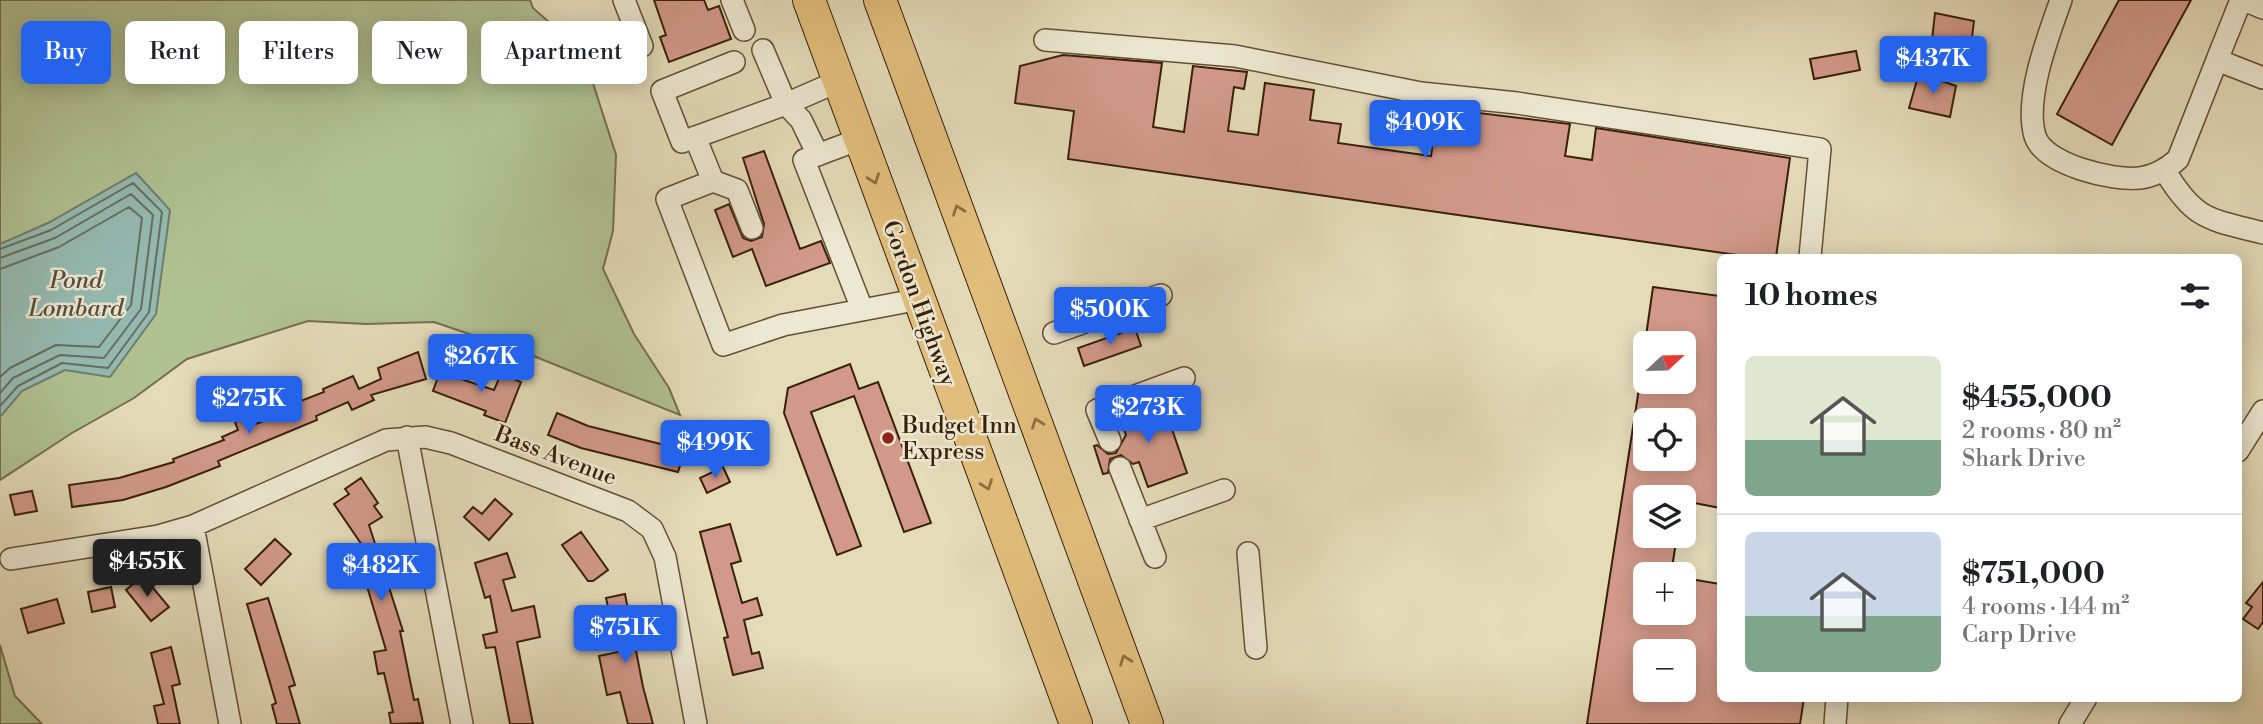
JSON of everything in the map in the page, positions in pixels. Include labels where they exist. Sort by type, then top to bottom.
[{"type":"highway","name":"Gordon Highway","points":[[809,0],[1076,724]]},
{"type":"highway","points":[[880,0],[1147,724]]},
{"type":"street","points":[[624,0],[632,21]]},
{"type":"street","points":[[732,0],[744,30]]},
{"type":"street","points":[[2061,0],[2035,87],[2031,115],[2035,139],[2050,156],[2099,175],[2140,178],[2165,171],[2178,159],[2243,0],[2263,8]]},
{"type":"street","points":[[1045,40],[1235,55],[1421,93],[1517,103],[1820,149],[1810,254]]},
{"type":"street","points":[[763,50],[786,104],[801,120],[818,155]]},
{"type":"street","points":[[2217,60],[2263,78]]},
{"type":"street","points":[[734,62],[662,91],[682,142],[786,104],[839,81]]},
{"type":"street","points":[[695,137],[713,181]]},
{"type":"street","points":[[860,139],[804,160],[862,309]]},
{"type":"street","points":[[2165,171],[2179,194],[2194,211],[2263,233]]},
{"type":"street","points":[[752,228],[737,190],[713,181],[667,199],[723,345],[783,325],[920,299]]},
{"type":"street","points":[[1054,333],[1161,295]]},
{"type":"street","points":[[1110,441],[1097,410],[1184,378]]},
{"type":"street","points":[[2242,445],[2263,411]]},
{"type":"street","points":[[407,437],[462,724]]},
{"type":"street","name":"Bass Avenue","points":[[11,559],[158,536],[193,526],[386,440],[407,437],[450,443],[611,503],[642,520],[656,535],[665,557],[696,724]]},
{"type":"street","points":[[1120,468],[1155,557]]},
{"type":"street","points":[[1140,520],[1224,490]]},
{"type":"street","points":[[193,526],[230,724]]},
{"type":"street","points":[[1248,553],[1256,648]]},
{"type":"street","points":[[1835,724],[1837,702]]},
{"type":"street","points":[[2070,724],[2084,702]]},
{"type":"green space","points":[[0,0],[530,0],[533,8],[548,21],[481,21],[481,84],[593,84],[616,155],[613,231],[603,269],[634,334],[669,388],[680,415],[531,355],[434,322],[366,324],[308,321],[187,359],[134,398],[72,433],[0,480]]},
{"type":"green space","points":[[0,645],[15,696],[42,724],[0,724]]},
{"type":"water","name":"Pond Lombard","points":[[136,173],[170,210],[156,314],[110,377],[65,370],[22,391],[0,417],[0,244],[48,223]]},
{"type":"building","points":[[654,0],[704,0],[708,10],[719,6],[731,39],[669,62],[660,37],[666,35]]},
{"type":"building","points":[[2119,0],[2191,0],[2112,145],[2057,114]]},
{"type":"building","points":[[1935,13],[1974,21],[1969,62],[1930,58]]},
{"type":"building","points":[[1856,51],[1860,70],[1814,79],[1810,59]]},
{"type":"building","points":[[1063,55],[1162,63],[1153,127],[1184,132],[1193,66],[1247,72],[1244,89],[1234,87],[1228,131],[1258,135],[1265,83],[1314,90],[1310,120],[1341,124],[1338,143],[1431,156],[1438,108],[1570,124],[1565,156],[1592,160],[1596,128],[1790,158],[1776,254],[1730,254],[1068,159],[1074,111],[1015,103],[1020,66]]},
{"type":"building","points":[[1919,73],[1956,86],[1950,117],[1909,108]]},
{"type":"building","points":[[764,151],[800,249],[821,241],[830,263],[766,286],[752,249],[733,257],[715,210],[729,204],[743,238],[751,241],[762,237],[764,224],[743,158]]},
{"type":"building","points":[[1653,287],[1717,296],[1717,507],[1696,503],[1696,485],[1633,485],[1633,548],[1675,548],[1673,562],[1633,562],[1633,625],[1696,625],[1696,580],[1717,584],[1717,702],[1803,702],[1800,724],[1587,724],[1633,427],[1633,471],[1696,471],[1696,408],[1636,408],[1638,394],[1696,394],[1696,331],[1647,331]]},
{"type":"building","points":[[1135,328],[1141,346],[1084,366],[1078,348]]},
{"type":"building","points":[[418,352],[426,379],[371,395],[374,400],[352,410],[348,402],[316,416],[317,420],[218,461],[220,466],[166,487],[123,500],[72,507],[69,485],[119,478],[174,462],[173,459],[224,440],[222,437],[238,430],[235,422],[249,417],[253,425],[277,416],[275,411],[324,392],[323,389],[353,376],[359,389],[381,379],[378,368]]},
{"type":"building","points":[[850,364],[859,389],[878,382],[931,523],[904,532],[854,396],[811,412],[861,546],[837,555],[784,413],[788,388]]},
{"type":"building","points":[[440,372],[494,390],[501,374],[521,382],[505,423],[484,415],[486,411],[433,391]]},
{"type":"building","points":[[1162,400],[1187,473],[1148,487],[1139,462],[1133,464],[1121,455],[1110,459],[1108,473],[1103,474],[1094,446],[1097,445],[1108,454],[1116,453],[1126,435],[1119,416]]},
{"type":"building","points":[[557,413],[588,426],[685,450],[678,472],[581,448],[548,435]]},
{"type":"building","points":[[723,467],[730,482],[707,493],[700,478]]},
{"type":"building","points":[[361,478],[378,503],[374,506],[382,517],[369,525],[403,631],[400,631],[414,700],[418,699],[423,723],[391,724],[389,713],[393,712],[384,673],[378,674],[374,652],[386,650],[366,583],[362,584],[352,552],[364,548],[334,504],[349,494],[345,489]]},
{"type":"building","points":[[32,491],[37,511],[15,515],[10,495]]},
{"type":"building","points":[[495,499],[512,514],[489,540],[464,517],[473,507],[482,514]]},
{"type":"building","points":[[730,524],[741,561],[731,564],[742,603],[757,598],[762,615],[744,620],[752,654],[759,652],[763,668],[733,675],[724,638],[728,637],[700,532]]},
{"type":"building","points":[[581,532],[608,570],[593,581],[588,581],[562,545]]},
{"type":"building","points":[[275,539],[291,554],[261,585],[245,569]]},
{"type":"building","points":[[507,553],[515,577],[503,580],[512,611],[534,606],[540,637],[517,642],[533,724],[510,724],[495,647],[486,648],[483,635],[497,632],[490,596],[485,598],[475,563]]},
{"type":"building","points":[[143,576],[169,607],[151,621],[126,590]]},
{"type":"building","points":[[2263,582],[2263,622],[2258,629],[2243,619],[2252,607],[2246,603]]},
{"type":"building","points":[[111,587],[115,607],[92,612],[88,592]]},
{"type":"building","points":[[625,594],[653,724],[628,724],[620,692],[607,695],[599,656],[618,652],[606,598]]},
{"type":"building","points":[[268,598],[295,685],[289,687],[300,724],[277,724],[272,705],[276,703],[247,604]]},
{"type":"building","points":[[57,599],[64,623],[28,633],[21,609]]},
{"type":"building","points":[[171,647],[180,684],[172,686],[180,724],[158,724],[154,706],[164,704],[151,653]]},
{"type":"place","name":"Budget Inn Express","points":[[888,438]]}]
